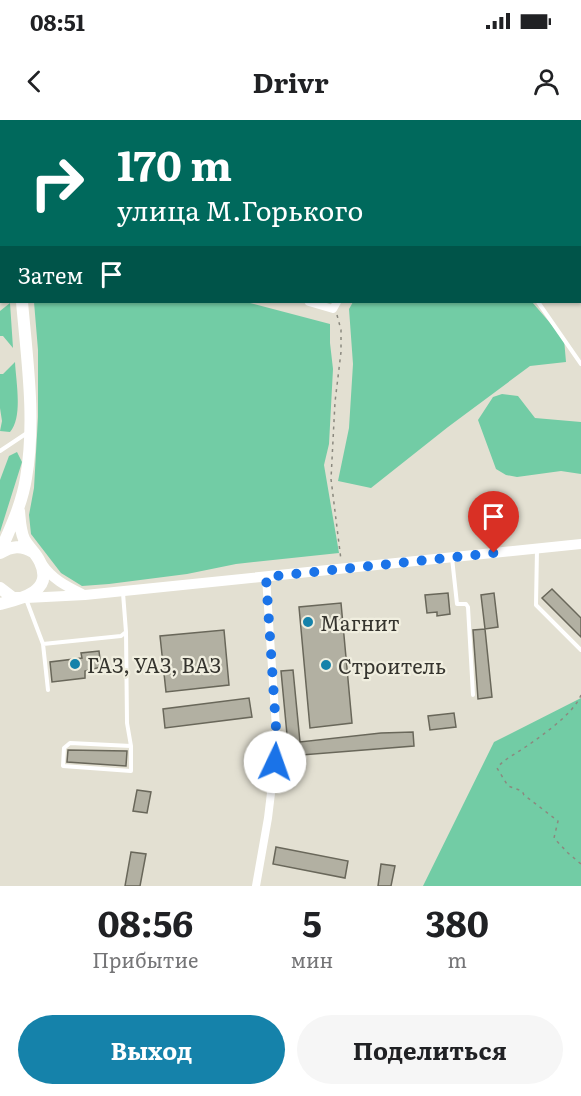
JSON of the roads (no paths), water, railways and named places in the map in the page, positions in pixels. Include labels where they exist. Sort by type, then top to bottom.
[{"type":"main road","points":[[0,553],[19,504],[26,480],[30,452],[22,303]]},
{"type":"main road","points":[[19,504],[20,525],[24,539],[47,572],[63,585],[85,595]]},
{"type":"main road","points":[[0,588],[13,598],[85,595],[581,544]]},
{"type":"main road","points":[[0,553],[14,546],[27,549],[37,556],[43,569],[38,589],[26,598],[0,604]]},
{"type":"street","points":[[318,303],[335,305]]},
{"type":"street","points":[[256,886],[268,819],[277,743],[266,577]]},
{"type":"lane","points":[[539,303],[581,364]]},
{"type":"lane","points":[[0,451],[30,431]]},
{"type":"lane","points":[[537,549],[536,605],[581,650]]},
{"type":"lane","points":[[452,557],[457,604],[466,604],[468,607],[473,696]]},
{"type":"lane","points":[[123,591],[127,723],[131,746],[131,771],[63,766],[64,748],[70,743],[131,746]]},
{"type":"lane","points":[[26,598],[43,644],[48,690]]},
{"type":"lane","points":[[43,644],[121,636],[126,632]]},
{"type":"place","name":"Магнит","points":[[308,622]]},
{"type":"place","name":"ГАЗ, УАЗ, ВАЗ","points":[[75,664]]},
{"type":"place","name":"Строитель","points":[[326,665]]}]
